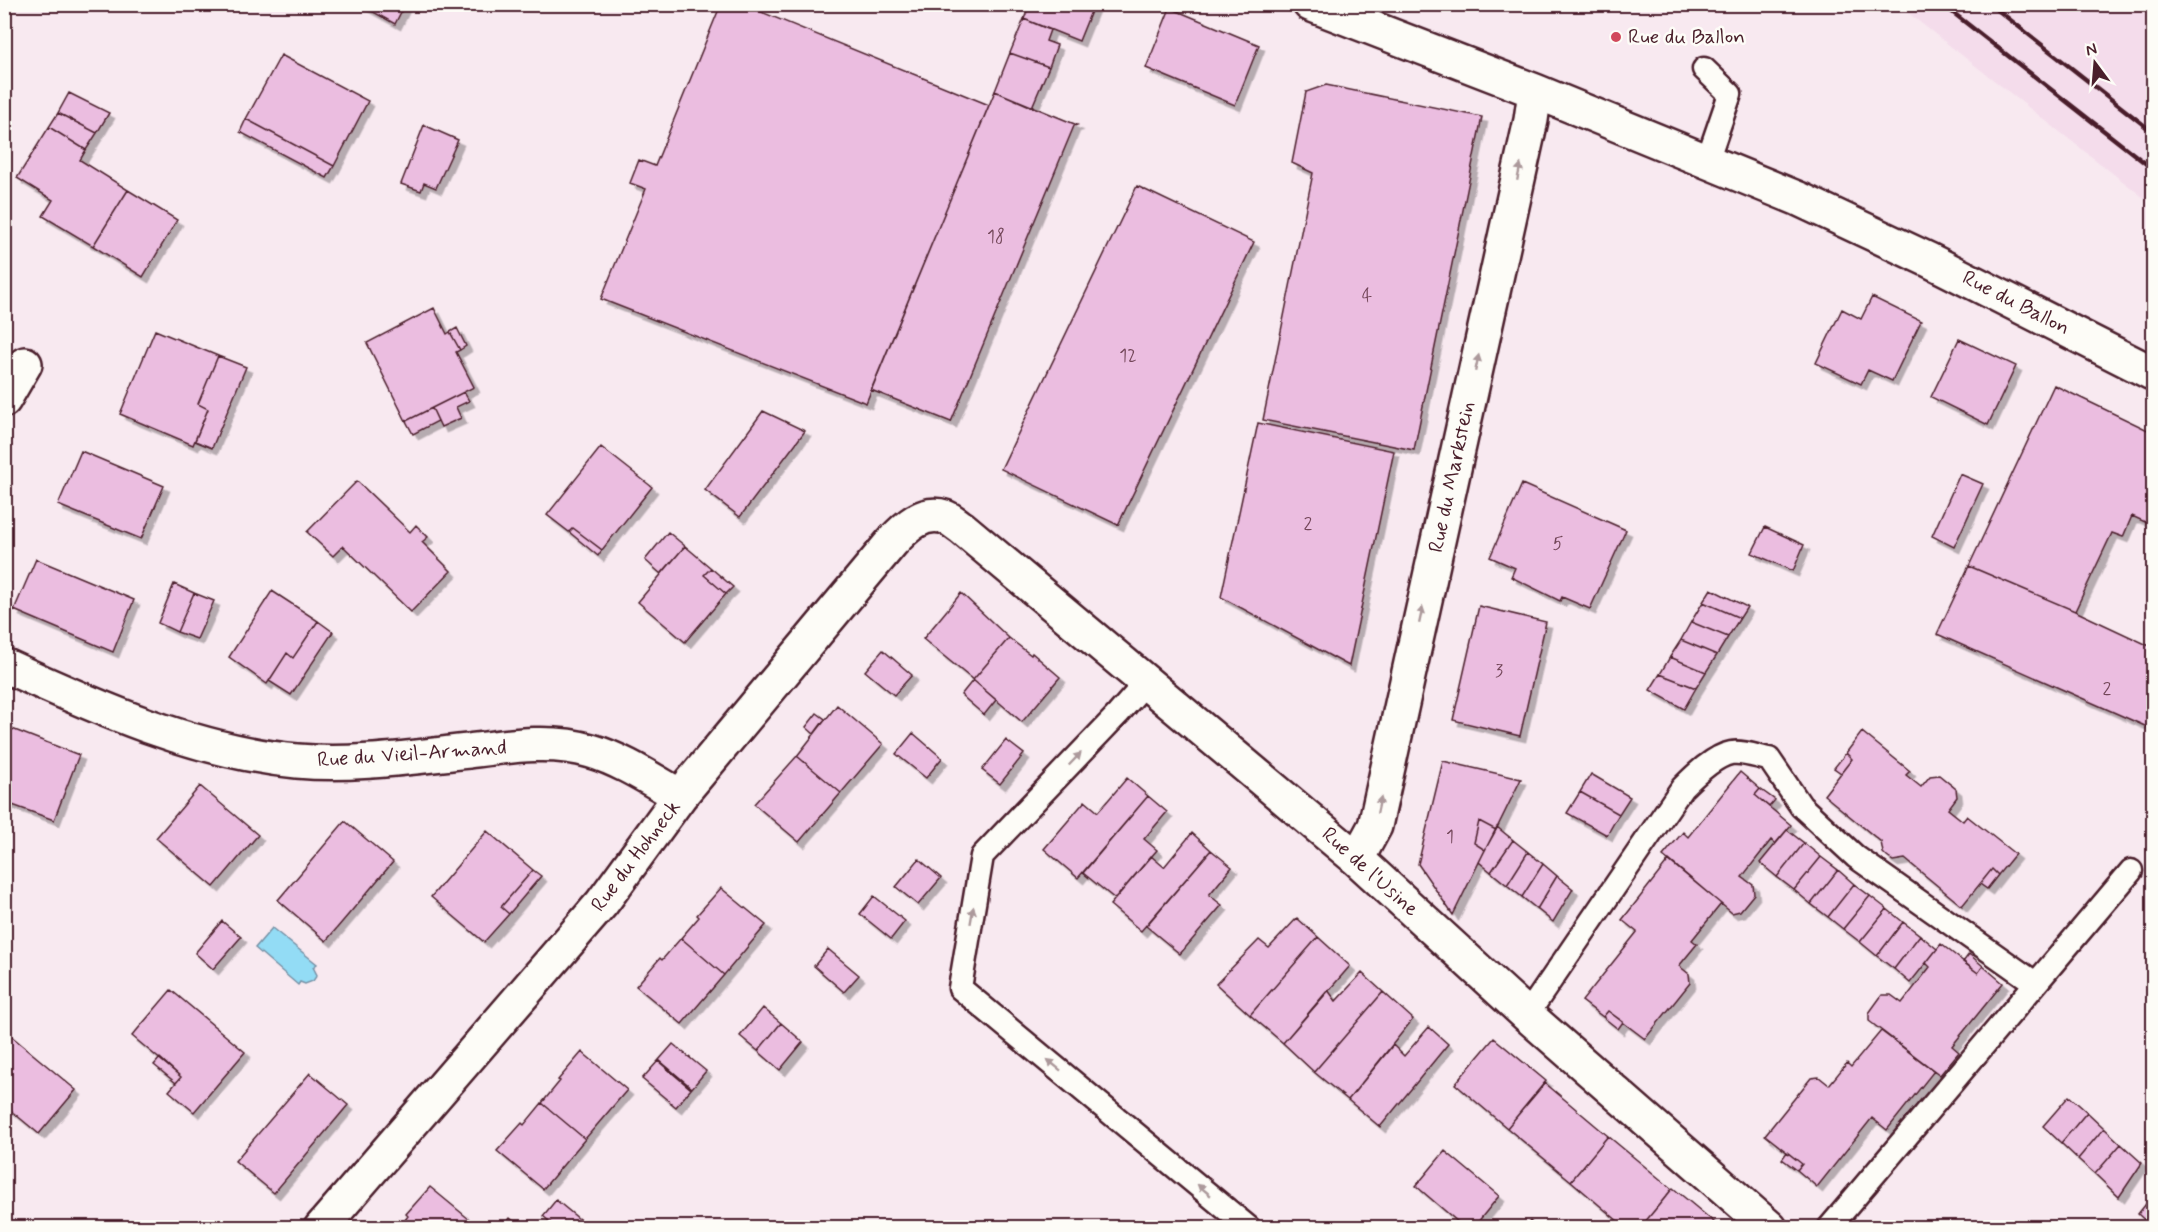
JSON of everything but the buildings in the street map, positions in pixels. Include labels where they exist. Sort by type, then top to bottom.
[{"type":"street","name":"Rue du Ballon","points":[[1310,4],[1535,91],[1799,199],[1929,260],[2154,374]]},
{"type":"street","name":"Rue du Markstein","points":[[1357,859],[1375,826],[1531,120],[1535,91]]},
{"type":"street","points":[[4,400],[25,364]]},
{"type":"street","name":"Rue du Hohneck","points":[[321,1227],[602,903],[680,796],[908,525],[926,516],[946,517],[962,528]]},
{"type":"street","name":"Rue de l'Usine","points":[[962,528],[1357,859],[1527,1015],[1770,1227]]},
{"type":"street","name":"Rue du Vieil-Armand","points":[[4,665],[117,714],[241,753],[296,761],[343,763],[505,747],[549,745],[590,750],[617,761],[680,796]]},
{"type":"lane","points":[[1704,69],[1730,94],[1707,162]]},
{"type":"lane","points":[[1147,681],[982,856],[960,987],[1249,1227]]},
{"type":"lane","points":[[1527,1015],[1682,788],[1696,773],[1731,753],[1769,759],[1801,806],[1856,857],[2035,983]]},
{"type":"lane","points":[[1828,1227],[2131,871]]},
{"type":"shaded area","points":[[1898,5],[2135,5],[2153,21],[2153,205]]},
{"type":"water","points":[[272,928],[317,964],[313,967],[317,975],[313,981],[305,984],[300,982],[298,985],[255,948]]},
{"type":"railway","points":[[1942,4],[2154,170]]},
{"type":"railway","points":[[1990,4],[2154,133]]},
{"type":"place","name":"Rue du Ballon","points":[[1616,37]]}]
